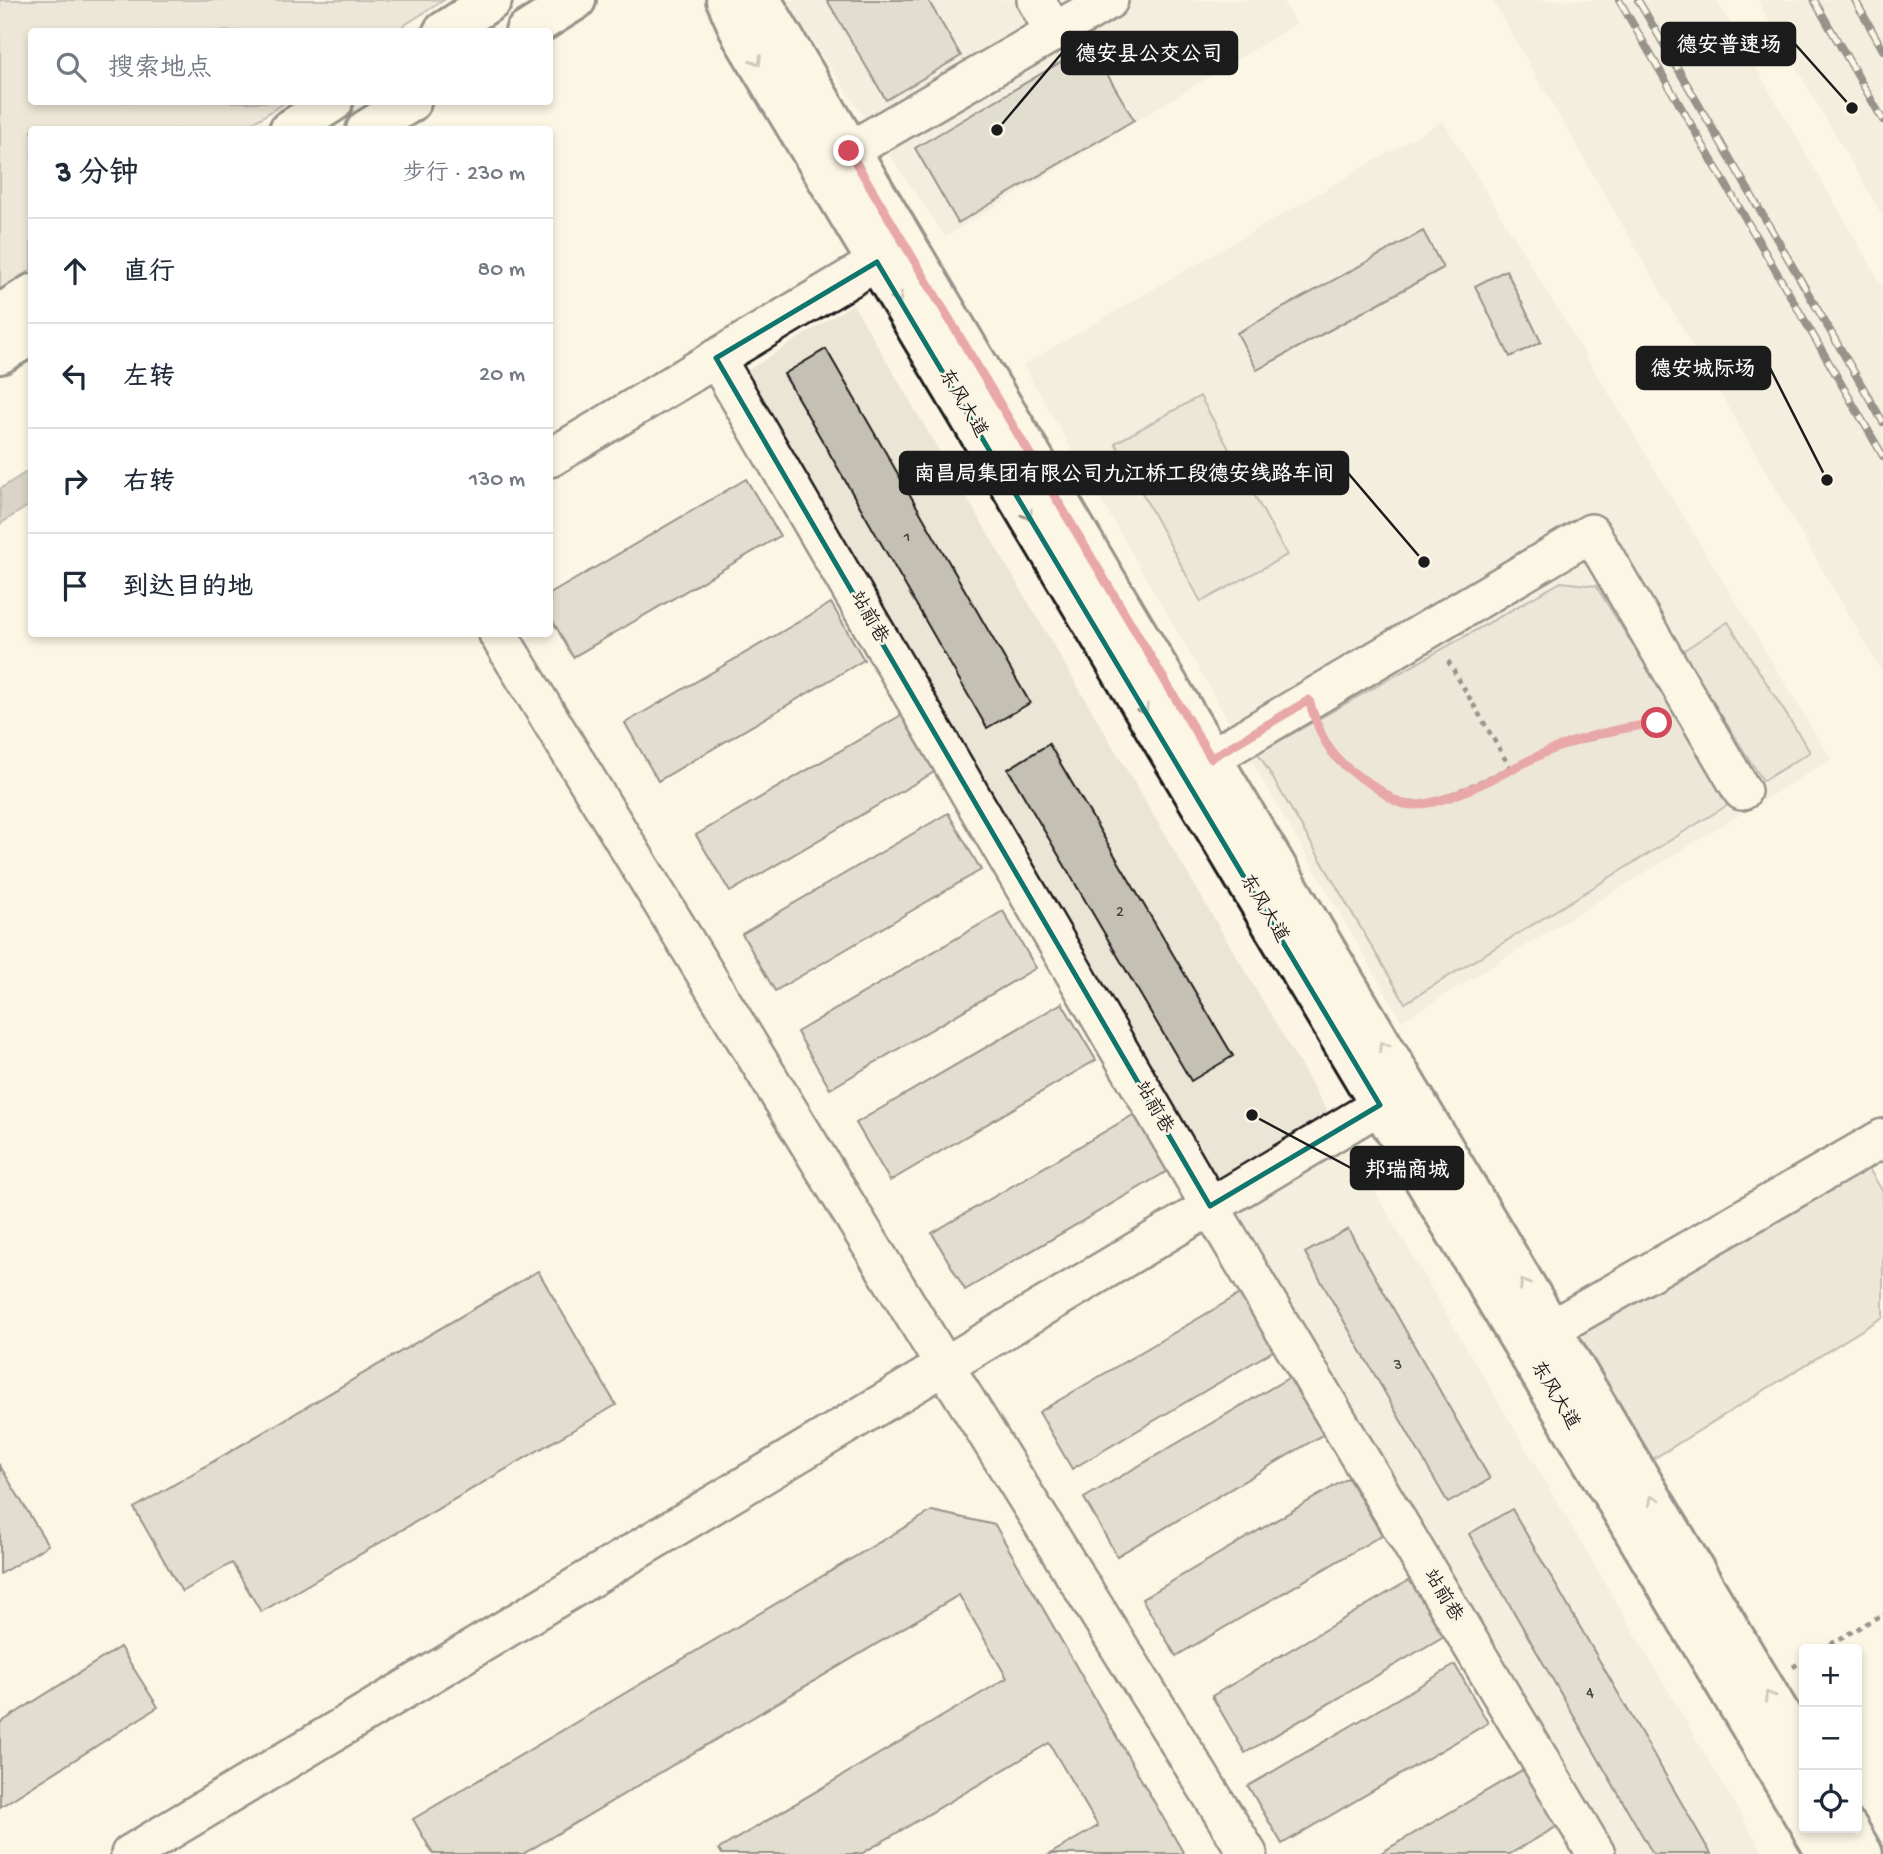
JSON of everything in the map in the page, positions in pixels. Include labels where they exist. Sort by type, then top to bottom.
[{"type":"main road","points":[[449,28],[492,0]]},
{"type":"main road","points":[[531,28],[576,0]]},
{"type":"main road","name":"东风大道","points":[[726,0],[742,36],[877,262],[1395,1099],[1799,1807]]},
{"type":"main road","points":[[761,0],[1211,758],[1395,1099],[1551,1329],[1799,1746]]},
{"type":"main road","points":[[295,126],[328,105]]},
{"type":"main road","points":[[372,126],[406,105]]},
{"type":"main road","points":[[0,314],[28,296]]},
{"type":"main road","points":[[0,354],[28,337]]},
{"type":"main road","points":[[1814,1833],[1827,1854]]},
{"type":"main road","points":[[1851,1833],[1863,1854]]},
{"type":"street","points":[[1036,0],[1054,32]]},
{"type":"street","points":[[849,151],[1109,0]]},
{"type":"street","points":[[553,456],[877,262]]},
{"type":"street","name":"站前巷","points":[[716,358],[1210,1206],[1596,1854]]},
{"type":"street","points":[[1211,758],[1591,533],[1742,791]]},
{"type":"street","points":[[500,637],[944,1365],[1248,1854]]},
{"type":"street","points":[[130,1854],[1210,1206],[1395,1099]]},
{"type":"street","points":[[1551,1329],[1883,1138]]},
{"type":"path","points":[[1429,629],[1511,769]]},
{"type":"path","points":[[1309,700],[1321,738],[1339,762],[1402,803],[1444,799],[1547,752],[1628,727],[1698,716]]},
{"type":"path","points":[[1831,1644],[1883,1614]]},
{"type":"highlighted area","points":[[877,262],[1380,1105],[1210,1206],[716,358]]},
{"type":"shaded area","points":[[0,0],[444,0],[400,28],[28,28],[28,105],[281,105],[248,126],[28,126],[28,272],[0,291]]},
{"type":"shaded area","points":[[785,0],[1282,0],[1296,24],[945,237]]},
{"type":"shaded area","points":[[1492,0],[1717,0],[1883,287],[1883,674]]},
{"type":"shaded area","points":[[1757,0],[1883,0],[1883,217]]},
{"type":"shaded area","points":[[1443,121],[1831,759],[1402,1021],[1023,365]]},
{"type":"shaded area","points":[[853,304],[1764,1854],[1608,1854],[739,376]]},
{"type":"shaded area","points":[[1200,396],[1287,555],[1201,602],[1115,443]]},
{"type":"shaded area","points":[[28,471],[28,506],[0,524],[0,489]]},
{"type":"shaded area","points":[[1561,582],[1596,586],[1731,803],[1405,1003],[1258,753]]},
{"type":"shaded area","points":[[1728,622],[1810,752],[1763,781],[1681,652]]},
{"type":"shaded area","points":[[1859,1152],[1883,1192],[1883,1317],[1635,1470],[1551,1329]]},
{"type":"building","points":[[827,0],[928,0],[961,56],[886,100]]},
{"type":"building","points":[[1090,45],[1134,120],[958,223],[915,148]]},
{"type":"building","points":[[1423,231],[1443,268],[1257,370],[1237,333]]},
{"type":"building","points":[[1506,270],[1541,342],[1510,357],[1475,286]]},
{"type":"building","points":[[826,349],[1030,703],[987,728],[784,374]]},
{"type":"building","points":[[746,479],[780,536],[573,657],[553,621],[553,592]]},
{"type":"building","points":[[831,603],[864,660],[658,781],[625,723]]},
{"type":"building","points":[[903,714],[936,771],[730,892],[696,835]]},
{"type":"building","points":[[1049,744],[1233,1056],[1191,1081],[1008,769]]},
{"type":"building","points":[[948,813],[981,870],[775,991],[742,934]]},
{"type":"building","points":[[1003,911],[1036,968],[830,1089],[797,1032]]},
{"type":"building","points":[[1062,1003],[1096,1060],[890,1181],[856,1123]]},
{"type":"building","points":[[1138,1112],[1171,1169],[965,1290],[932,1233]]},
{"type":"building","points":[[1348,1229],[1490,1479],[1448,1503],[1305,1253]]},
{"type":"building","points":[[538,1271],[616,1405],[261,1612],[232,1563],[182,1592],[134,1508]]},
{"type":"building","points":[[1245,1291],[1278,1348],[1072,1469],[1039,1412]]},
{"type":"building","points":[[1290,1377],[1324,1434],[1117,1556],[1084,1498]]},
{"type":"building","points":[[0,1466],[48,1545],[0,1574]]},
{"type":"building","points":[[1348,1478],[1382,1535],[1176,1656],[1142,1599]]},
{"type":"building","points":[[1512,1509],[1711,1854],[1653,1854],[1469,1534]]},
{"type":"building","points":[[932,1511],[995,1525],[1184,1854],[1050,1854],[1098,1826],[1049,1743],[861,1854],[722,1854],[719,1849],[1007,1678],[959,1595],[523,1854],[433,1854],[413,1819]]},
{"type":"building","points":[[1418,1575],[1451,1632],[1245,1753],[1212,1696]]},
{"type":"building","points":[[120,1647],[158,1707],[0,1807],[0,1723]]},
{"type":"building","points":[[1455,1665],[1488,1723],[1282,1844],[1248,1786]]},
{"type":"building","points":[[1534,1763],[1568,1820],[1510,1854],[1379,1854]]},
{"type":"railway","points":[[1619,0],[1883,456]]},
{"type":"railway","points":[[1638,0],[1883,422]]},
{"type":"railway","points":[[1814,0],[1883,120]]},
{"type":"railway","points":[[1855,0],[1883,50]]},
{"type":"place","name":"德安普速场","points":[[1852,108]]},
{"type":"place","name":"德安县公交公司","points":[[997,130]]},
{"type":"place","name":"德安城际场","points":[[1827,480]]},
{"type":"place","name":"南昌局集团有限公司九江桥工段德安线路车间","points":[[1424,562]]},
{"type":"place","name":"邦瑞商城","points":[[1252,1115]]},
{"type":"route","points":[[849,151],[1211,758],[1309,700],[1321,738],[1339,762],[1402,803],[1432,803],[1547,752],[1628,727],[1657,723]]}]
